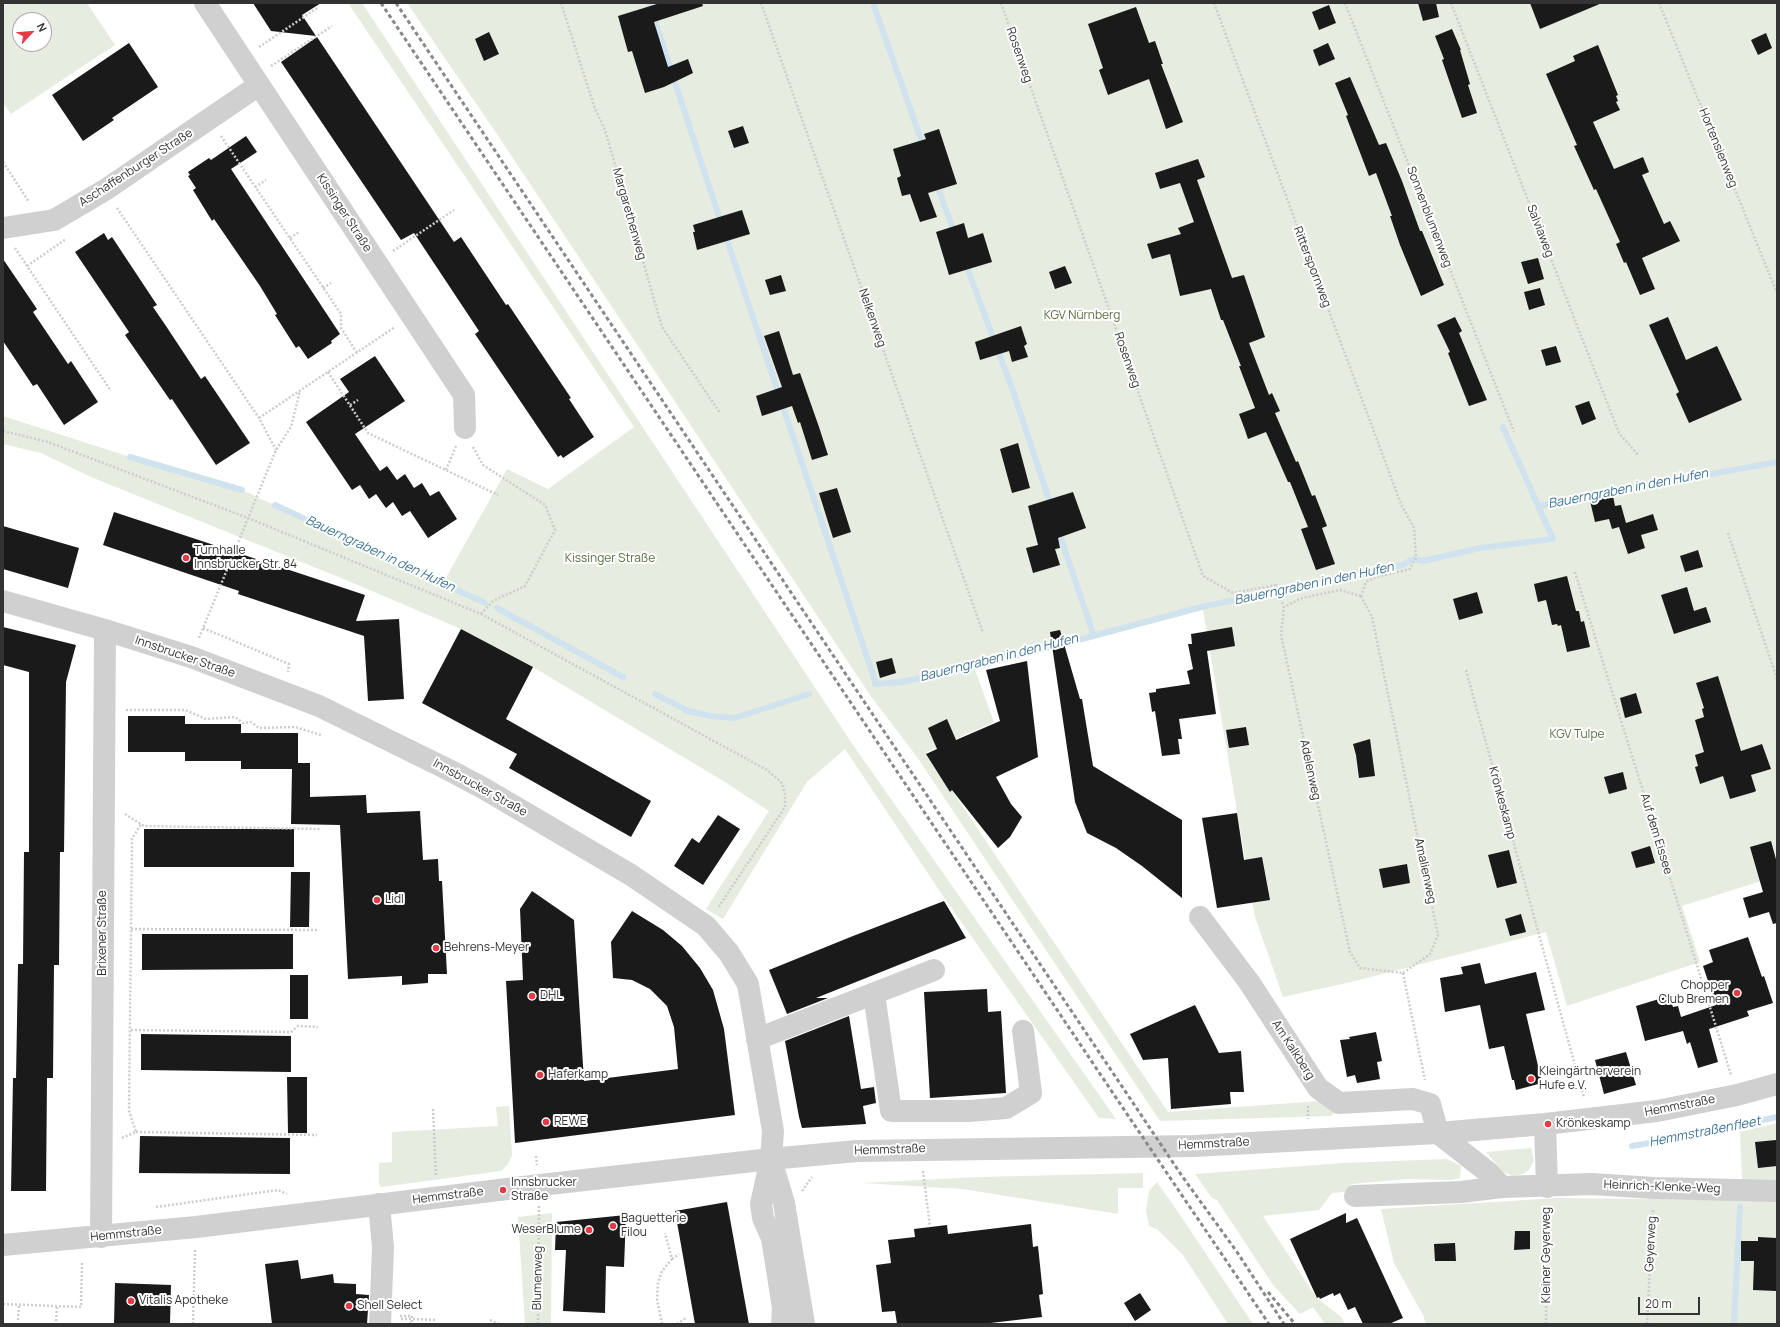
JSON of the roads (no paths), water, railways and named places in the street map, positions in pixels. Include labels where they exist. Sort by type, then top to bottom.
[{"type":"street","name":"Kissinger Straße","points":[[205,3],[264,77],[412,316],[464,395],[465,428]]},
{"type":"street","name":"Aschaffenburger Straße","points":[[7,228],[54,220],[105,190],[210,119],[264,77]]},
{"type":"street","name":"Innsbrucker Straße","points":[[3,602],[105,630],[191,657],[319,706],[451,771],[592,863],[631,875],[706,926],[729,953],[748,984],[773,1131],[771,1159]]},
{"type":"street","name":"Brixener Straße","points":[[101,1237],[105,630]]},
{"type":"street","name":"Am Kalkberg","points":[[1200,917],[1249,982],[1318,1088],[1339,1104],[1413,1099],[1430,1104],[1438,1133]]},
{"type":"street","points":[[757,1039],[934,970]]},
{"type":"street","points":[[874,994],[890,1111],[969,1111],[1006,1108],[1031,1093],[1023,1031]]},
{"type":"street","name":"Hemmstraße","points":[[3,1245],[196,1227],[540,1184],[857,1151],[1194,1146],[1438,1133],[1590,1120],[1657,1111],[1737,1095],[1777,1084]]},
{"type":"street","points":[[1544,1124],[1547,1186]]},
{"type":"street","points":[[1438,1133],[1489,1173],[1502,1187]]},
{"type":"street","points":[[771,1159],[760,1204],[763,1218],[772,1238],[783,1308],[782,1324]]},
{"type":"street","points":[[771,1159],[784,1203],[804,1324]]},
{"type":"street","name":"Heinrich-Klenke-Weg","points":[[1355,1196],[1461,1192],[1502,1187],[1592,1184],[1654,1188],[1777,1191]]},
{"type":"street","points":[[379,1204],[383,1247],[380,1321]]},
{"type":"waterway","points":[[649,3],[721,223]]},
{"type":"waterway","points":[[873,3],[924,148]]},
{"type":"waterway","points":[[936,183],[955,234]]},
{"type":"waterway","points":[[725,234],[876,684]]},
{"type":"waterway","points":[[965,262],[1014,394],[1051,506]]},
{"type":"waterway","name":"Bauerngraben in den Hufen","points":[[875,684],[901,682],[956,671],[1201,607],[1403,565],[1413,559],[1423,561],[1480,548],[1553,539],[1503,427]]},
{"type":"waterway","name":"Bauerngraben in den Hufen","points":[[130,457],[242,490]]},
{"type":"waterway","name":"Bauerngraben in den Hufen","points":[[1538,506],[1777,462]]},
{"type":"waterway","name":"Bauerngraben in den Hufen","points":[[275,505],[485,603]]},
{"type":"waterway","points":[[1058,530],[1094,636]]},
{"type":"waterway","name":"Bauerngraben in den Hufen","points":[[497,608],[623,677]]},
{"type":"waterway","name":"Bauerngraben in den Hufen","points":[[655,694],[688,711],[710,716],[735,718],[809,694]]},
{"type":"waterway","name":"Hemmstraßenfleet","points":[[1632,1146],[1777,1117]]},
{"type":"waterway","points":[[1734,1324],[1740,1207]]},
{"type":"railway","points":[[381,3],[1269,1324]]},
{"type":"railway","points":[[396,3],[1182,1176],[1237,1252],[1284,1324]]},
{"type":"railway","points":[[1268,1292],[1295,1324]]},
{"type":"place","name":"Turnhalle Innsbrucker Str. 84","points":[[186,558]]},
{"type":"place","name":"Lidl","points":[[377,900]]},
{"type":"place","name":"Behrens-Meyer","points":[[436,948]]},
{"type":"place","name":"Chopper Club Bremen","points":[[1737,993]]},
{"type":"place","name":"DHL","points":[[532,996]]},
{"type":"place","name":"Haferkamp","points":[[540,1075]]},
{"type":"place","name":"Kleingärtnerverein Hufe e.V.","points":[[1531,1079]]},
{"type":"place","name":"REWE","points":[[546,1122]]},
{"type":"place","name":"Krönkeskamp","points":[[1548,1124]]},
{"type":"place","name":"Innsbrucker Straße","points":[[503,1190]]},
{"type":"place","name":"Baguetterie Filou","points":[[613,1226]]},
{"type":"place","name":"WeserBlume","points":[[589,1230]]},
{"type":"place","name":"Vitalis Apotheke","points":[[131,1301]]},
{"type":"place","name":"Shell Select","points":[[349,1306]]},
{"type":"park label","name":"KGV Nürnberg","points":[[1082,316]]},
{"type":"park label","name":"KGV Tulpe","points":[[1577,735]]}]
